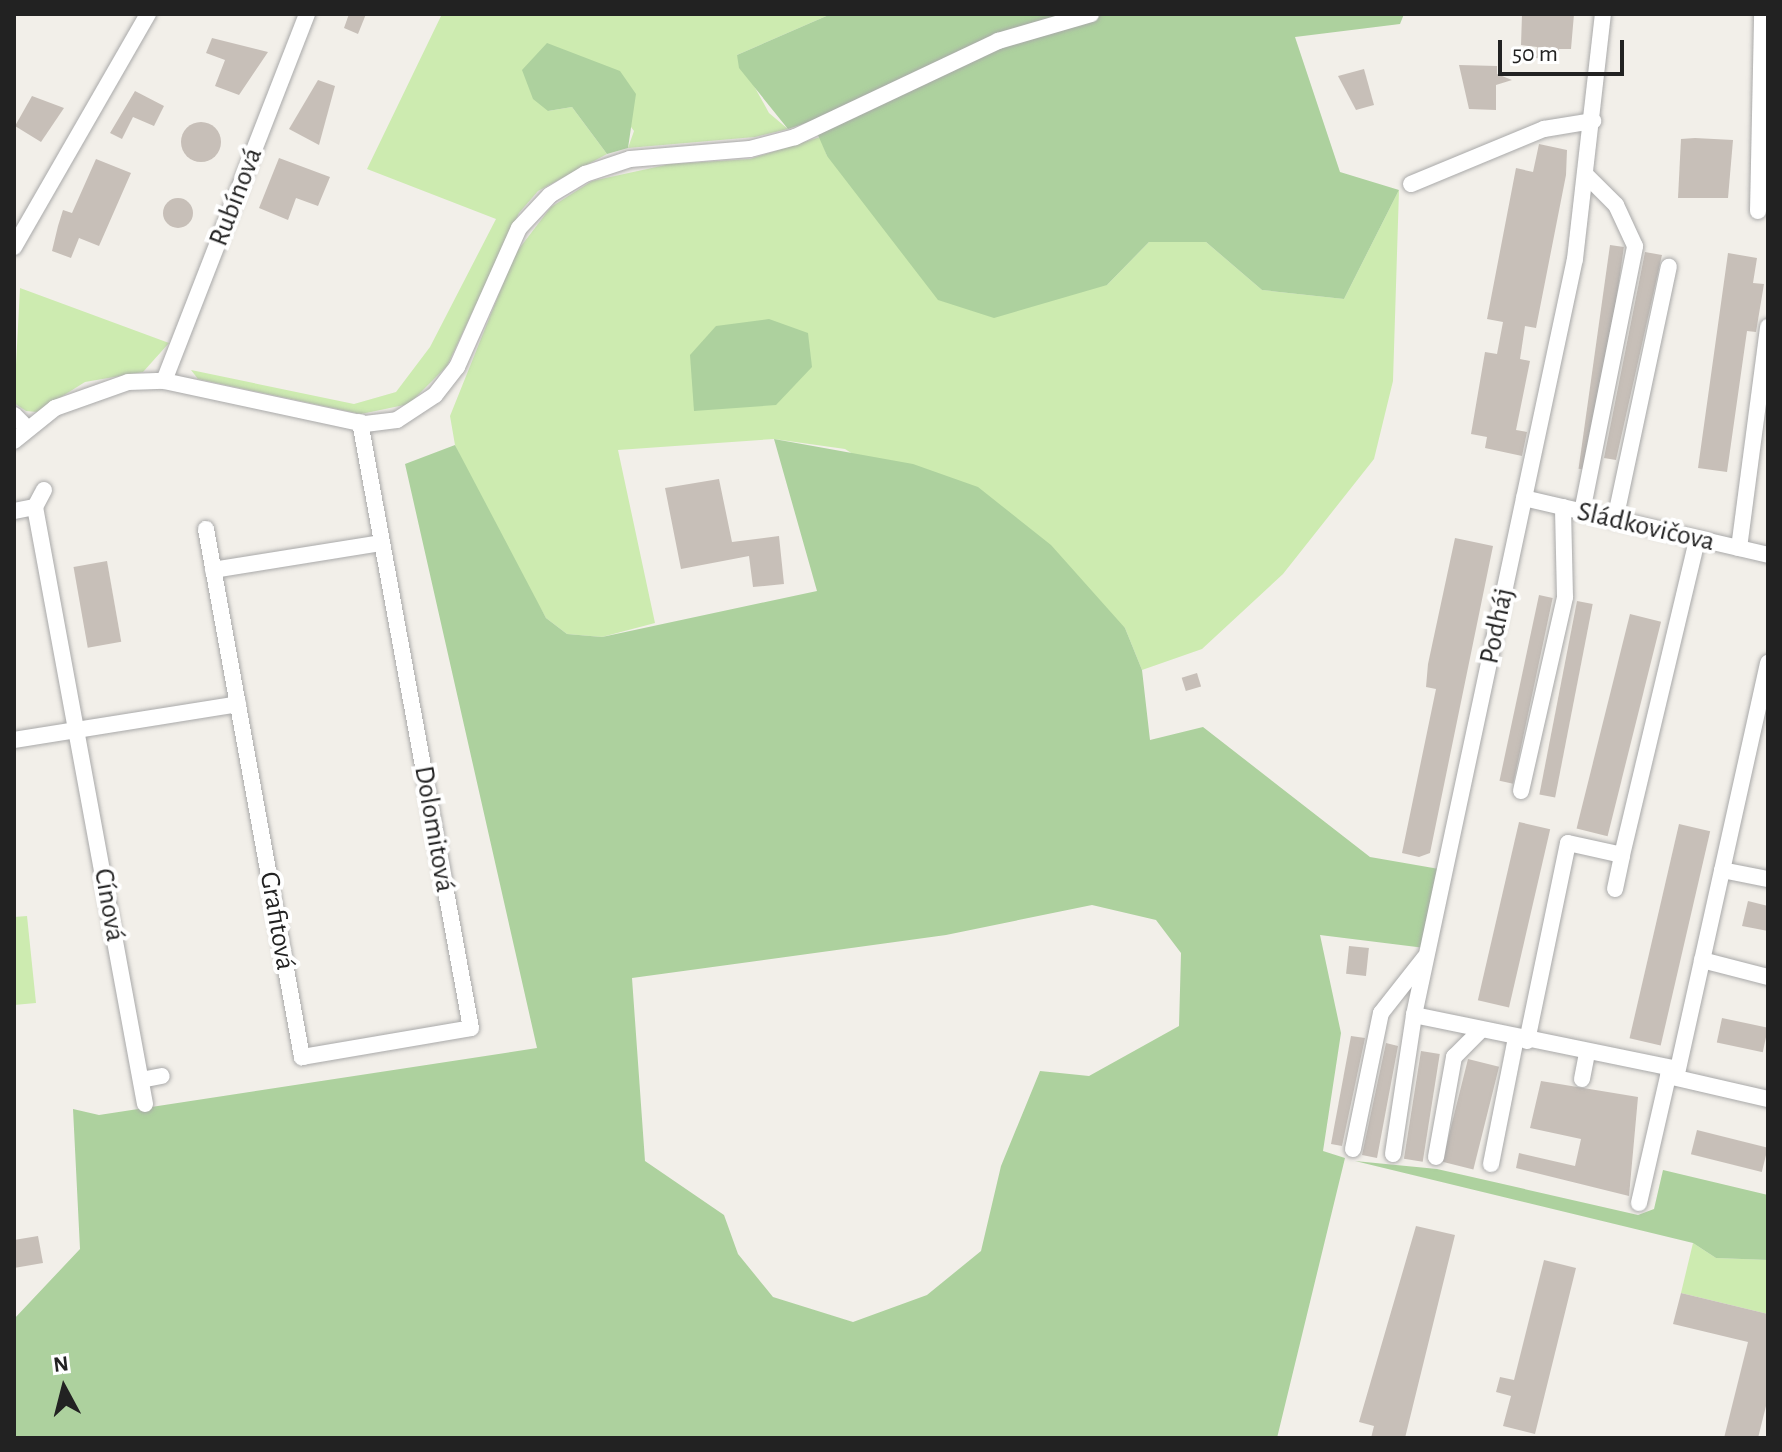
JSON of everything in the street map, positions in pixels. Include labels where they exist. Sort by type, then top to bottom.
[{"type":"street","points":[[14,247],[148,14]]},
{"type":"street","name":"Rubínová","points":[[164,381],[307,14]]},
{"type":"street","points":[[14,441],[92,389],[164,381],[360,422],[397,420],[435,395],[461,359],[519,228],[550,195],[585,174],[630,159],[750,149],[795,137],[998,41],[1091,14]]},
{"type":"street","name":"Podháj","points":[[1393,1154],[1414,1015],[1524,498],[1586,175],[1603,14]]},
{"type":"street","points":[[1758,211],[1762,14]]},
{"type":"street","points":[[1411,184],[1552,126],[1593,121]]},
{"type":"street","points":[[1582,512],[1635,246],[1616,205],[1586,175]]},
{"type":"street","points":[[1615,520],[1669,267]]},
{"type":"street","points":[[1739,548],[1768,327]]},
{"type":"street","points":[[14,415],[28,429]]},
{"type":"street","name":"Dolomitová","points":[[360,422],[471,1028],[384,1043]]},
{"type":"street","points":[[14,511],[35,507],[44,490]]},
{"type":"street","name":"Sládkovičova","points":[[1524,498],[1768,555]]},
{"type":"street","name":"Cínová","points":[[35,507],[145,1104]]},
{"type":"street","points":[[1521,791],[1565,597],[1563,507]]},
{"type":"street","name":"Grafitová","points":[[206,529],[302,1057],[384,1043]]},
{"type":"street","points":[[1615,889],[1697,539]]},
{"type":"street","points":[[213,570],[382,543]]},
{"type":"street","points":[[1668,1074],[1678,1069],[1768,663]]},
{"type":"street","points":[[14,740],[238,704]]},
{"type":"street","points":[[1491,1164],[1568,843],[1622,855]]},
{"type":"street","points":[[1722,870],[1768,879]]},
{"type":"street","points":[[1353,1149],[1381,1013],[1427,954]]},
{"type":"street","points":[[1702,960],[1768,977]]},
{"type":"street","points":[[1414,1015],[1768,1099]]},
{"type":"street","points":[[1436,1157],[1454,1057],[1481,1030]]},
{"type":"street","points":[[1582,1079],[1587,1054]]},
{"type":"street","points":[[1639,1203],[1668,1074]]},
{"type":"street","points":[[141,1080],[162,1076]]},
{"type":"green space","points":[[442,14],[831,14],[737,55],[769,113],[788,129],[755,137],[628,148],[634,131],[579,58],[547,44],[548,111],[572,107],[607,154],[538,191],[519,213],[447,366],[409,404],[361,414],[198,379],[191,370],[354,404],[396,392],[430,347],[496,219],[367,169]]},
{"type":"green space","points":[[831,14],[1404,14],[1400,24],[1295,37],[1340,172],[1399,190],[1344,299],[1262,290],[1206,242],[1149,242],[1107,285],[994,318],[938,300],[827,156],[812,121],[788,129],[739,68],[737,55]]},
{"type":"green space","points":[[547,43],[620,71],[636,94],[628,148],[607,154],[572,107],[548,111],[533,99],[522,70]]},
{"type":"green space","points":[[820,137],[827,156],[1107,285],[1149,242],[1206,242],[1262,290],[1344,299],[1399,190],[1393,381],[1374,459],[1283,574],[1202,649],[1142,670],[1125,628],[845,449],[774,439],[618,450],[655,623],[602,637],[567,634],[546,618],[494,527],[455,445],[450,416],[515,254],[551,207],[592,181],[670,164],[750,159]]},
{"type":"green space","points":[[20,288],[169,343],[143,372],[85,382],[37,412],[26,411],[14,403]]},
{"type":"green space","points":[[769,319],[808,333],[812,367],[776,405],[694,411],[690,355],[716,326]]},
{"type":"green space","points":[[774,439],[913,464],[978,487],[1051,545],[1125,628],[1142,670],[1150,740],[1203,727],[1370,857],[1439,869],[1425,948],[1320,935],[1341,1033],[1323,1151],[1345,1158],[1277,1438],[14,1438],[14,1319],[80,1249],[73,1109],[99,1115],[537,1048],[405,464],[455,445],[546,618],[567,634],[602,637],[817,591]],"holes":[[[1092,905],[1156,920],[1181,953],[1179,1026],[1089,1076],[1040,1071],[1001,1166],[981,1251],[927,1295],[853,1322],[773,1297],[738,1254],[724,1215],[645,1161],[632,978],[946,935]]]},
{"type":"green space","points":[[27,916],[36,1003],[14,1005],[14,917]]},
{"type":"green space","points":[[1355,1161],[1437,1169],[1638,1215],[1654,1209],[1663,1170],[1768,1195],[1768,1260],[1716,1258],[1693,1243]]},
{"type":"green space","points":[[1693,1243],[1716,1258],[1768,1260],[1768,1314],[1681,1293]]},
{"type":"building","points":[[349,14],[366,14],[358,34],[344,28]]},
{"type":"building","points":[[1522,14],[1574,14],[1571,49],[1559,49],[1559,60],[1536,58],[1537,47],[1521,45]]},
{"type":"building","points":[[212,38],[268,52],[239,95],[215,86],[225,60],[206,53]]},
{"type":"building","points":[[1459,65],[1497,66],[1497,74],[1512,80],[1496,85],[1496,110],[1469,109]]},
{"type":"building","points":[[1364,69],[1374,105],[1356,110],[1338,76]]},
{"type":"building","points":[[318,80],[335,86],[319,145],[289,129]]},
{"type":"building","points":[[135,91],[164,106],[154,126],[133,117],[122,139],[110,133]]},
{"type":"building","points":[[32,96],[64,108],[41,142],[15,126]]},
{"type":"building","points":[[201,122],[215,128],[221,142],[215,156],[201,162],[187,156],[181,142],[187,128]]},
{"type":"building","points":[[1681,139],[1733,140],[1728,198],[1678,198]]},
{"type":"building","points":[[1539,144],[1567,150],[1566,175],[1536,328],[1525,326],[1520,359],[1530,361],[1516,430],[1527,432],[1522,456],[1485,448],[1487,437],[1471,434],[1485,352],[1497,354],[1503,322],[1487,319],[1516,168],[1533,172]]},
{"type":"building","points":[[279,158],[330,177],[318,206],[296,198],[288,220],[259,208]]},
{"type":"building","points":[[96,159],[131,173],[99,246],[79,238],[71,258],[52,251],[58,226],[63,210],[72,213]]},
{"type":"building","points":[[178,198],[189,202],[193,213],[189,224],[178,228],[167,224],[163,213],[167,202]]},
{"type":"building","points":[[1610,245],[1624,247],[1592,471],[1579,469]]},
{"type":"building","points":[[1645,252],[1662,255],[1616,460],[1604,458]]},
{"type":"building","points":[[1728,253],[1757,258],[1753,283],[1764,284],[1756,332],[1747,331],[1727,472],[1698,468]]},
{"type":"building","points":[[719,479],[732,542],[779,536],[784,584],[753,587],[749,556],[681,569],[665,488]]},
{"type":"building","points":[[1455,538],[1493,546],[1430,853],[1419,857],[1402,853],[1436,689],[1426,687],[1428,664]]},
{"type":"building","points":[[107,561],[121,642],[88,648],[74,567]]},
{"type":"building","points":[[1539,595],[1553,598],[1513,784],[1499,781]]},
{"type":"building","points":[[1577,601],[1593,604],[1555,797],[1539,794]]},
{"type":"building","points":[[1630,614],[1661,622],[1608,836],[1577,828]]},
{"type":"building","points":[[1197,673],[1201,686],[1186,691],[1182,678]]},
{"type":"building","points":[[1519,822],[1550,829],[1509,1008],[1478,1000]]},
{"type":"building","points":[[1679,824],[1710,831],[1661,1046],[1630,1038]]},
{"type":"building","points":[[1748,901],[1768,906],[1768,931],[1742,926]]},
{"type":"building","points":[[1349,946],[1369,948],[1366,976],[1346,974]]},
{"type":"building","points":[[1722,1018],[1768,1028],[1763,1052],[1717,1042]]},
{"type":"building","points":[[1351,1036],[1365,1038],[1342,1146],[1331,1144]]},
{"type":"building","points":[[1386,1043],[1398,1046],[1377,1158],[1362,1155]]},
{"type":"building","points":[[1421,1051],[1440,1054],[1423,1162],[1404,1159]]},
{"type":"building","points":[[1468,1059],[1499,1067],[1473,1170],[1442,1162]]},
{"type":"building","points":[[1541,1081],[1638,1097],[1629,1196],[1516,1168],[1519,1153],[1575,1166],[1581,1139],[1530,1128]]},
{"type":"building","points":[[1697,1130],[1768,1148],[1762,1172],[1691,1154]]},
{"type":"building","points":[[1416,1226],[1455,1235],[1405,1438],[1371,1438],[1374,1426],[1359,1422]]},
{"type":"building","points":[[38,1236],[43,1263],[14,1268],[14,1240]]},
{"type":"building","points":[[1544,1260],[1576,1268],[1535,1434],[1503,1426],[1511,1396],[1496,1392],[1500,1377],[1514,1380]]},
{"type":"building","points":[[1681,1293],[1768,1314],[1768,1398],[1758,1438],[1724,1438],[1748,1342],[1673,1324]]}]
